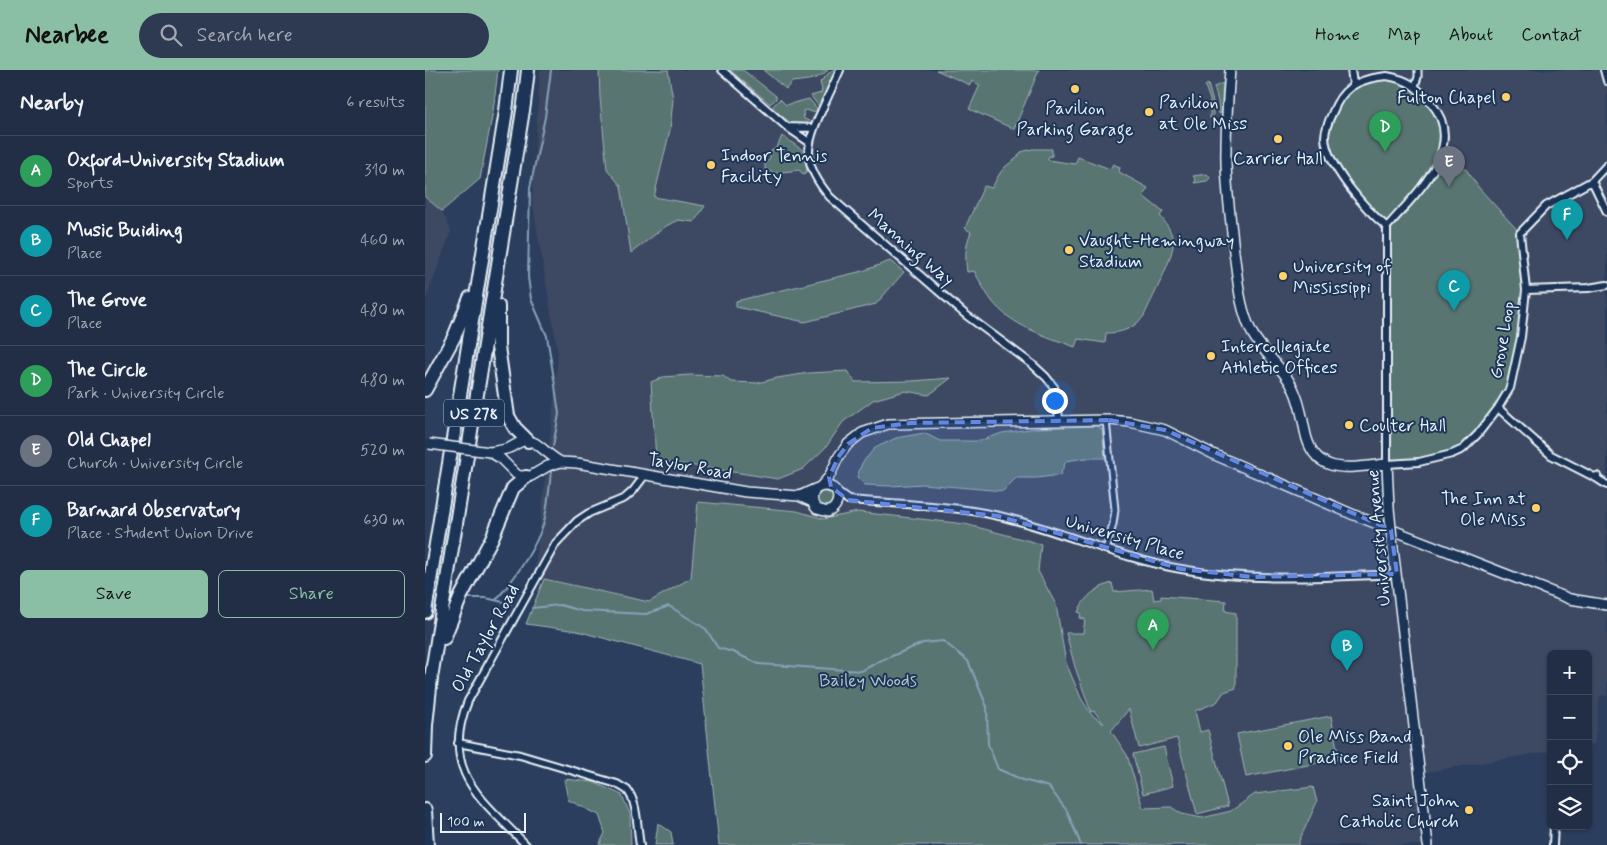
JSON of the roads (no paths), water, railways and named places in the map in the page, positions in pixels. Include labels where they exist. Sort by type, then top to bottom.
[{"type":"highway","name":"US 278","points":[[425,612],[511,70]]},
{"type":"highway","name":"US 278","points":[[425,756],[431,678],[528,70]]},
{"type":"highway","points":[[425,390],[454,337],[467,308],[483,252]]},
{"type":"highway","points":[[498,265],[499,346],[507,416],[527,441]]},
{"type":"highway","points":[[431,678],[448,627],[461,596],[493,538],[513,488],[531,475]]},
{"type":"highway","points":[[425,810],[427,845]]},
{"type":"street","points":[[722,70],[787,127],[809,142]]},
{"type":"street","name":"Manning Way","points":[[840,70],[809,142],[810,163],[820,185],[830,197],[966,315],[1032,364],[1046,377],[1054,387],[1059,420]]},
{"type":"street","points":[[1230,70],[1226,167],[1238,285],[1243,311],[1252,333],[1265,353],[1292,385],[1299,400],[1309,449],[1327,464],[1342,467],[1387,464]]},
{"type":"street","points":[[1351,70],[1353,84]]},
{"type":"street","points":[[1415,86],[1418,70]]},
{"type":"street","points":[[1604,70],[1607,81]]},
{"type":"street","points":[[1387,76],[1408,81],[1415,86],[1434,107],[1441,121],[1444,134],[1443,147],[1433,171],[1387,227],[1376,218],[1338,172],[1330,158],[1325,137],[1329,119],[1338,101],[1353,84],[1370,78],[1387,76]]},
{"type":"street","points":[[787,127],[814,128]]},
{"type":"street","points":[[1607,165],[1592,181],[1607,212]]},
{"type":"street","name":"Grove Loop","points":[[1387,464],[1419,462],[1452,454],[1463,448],[1478,434],[1498,408],[1510,388],[1521,337],[1525,290],[1520,233],[1546,206],[1592,181]]},
{"type":"street","name":"University Avenue","points":[[1387,227],[1387,464],[1389,508],[1428,845]]},
{"type":"street","points":[[1525,290],[1588,288],[1607,285]]},
{"type":"street","points":[[1498,408],[1551,455],[1596,477],[1607,485]]},
{"type":"street","points":[[848,500],[824,512],[817,509],[812,502],[812,498],[818,488],[829,477],[839,456],[848,444],[862,433],[880,426],[911,423],[1059,420],[1131,422],[1165,430],[1215,455],[1354,515],[1553,593],[1579,601],[1607,604]]},
{"type":"street","points":[[1106,420],[1115,510],[1106,550]]},
{"type":"street","points":[[426,443],[490,452],[511,448],[521,441],[527,441],[561,462]]},
{"type":"street","points":[[509,466],[507,456],[511,448]]},
{"type":"street","points":[[531,475],[543,464],[539,448]]},
{"type":"street","points":[[490,452],[500,458],[515,474],[531,475],[561,462]]},
{"type":"street","name":"Taylor Road","points":[[561,462],[577,463],[747,492],[799,496],[812,502]]},
{"type":"street","name":"Old Taylor Road","points":[[526,845],[471,786],[464,771],[458,743],[461,718],[468,701],[556,543],[577,521],[589,513],[625,498],[645,475]]},
{"type":"street","points":[[829,477],[838,500],[835,507]]},
{"type":"street","points":[[799,496],[818,488],[834,490]]},
{"type":"street","name":"University Place","points":[[834,490],[848,500],[998,516],[1106,550],[1181,569],[1252,577],[1293,578],[1397,574]]},
{"type":"street","points":[[458,743],[520,755],[617,784],[627,791],[632,801],[640,845]]},
{"type":"street","points":[[1553,845],[1554,830]]},
{"type":"waterway","points":[[551,70],[545,117],[530,188],[528,277],[531,299],[547,336],[554,379],[559,414],[553,446]]},
{"type":"waterway","points":[[496,600],[523,565],[539,535],[546,512],[551,472]]},
{"type":"waterway","points":[[469,598],[486,598],[511,604]]},
{"type":"waterway","points":[[532,608],[560,605],[582,611],[646,614],[669,606],[706,629],[718,648],[733,652],[759,664],[861,671],[923,643],[943,641],[968,661],[987,707],[988,744],[998,769],[1023,780],[1049,787],[1067,811],[1081,845]]},
{"type":"place","name":"Pavilion Parking Garage","points":[[1075,89]]},
{"type":"place","name":"Fulton Chapel","points":[[1506,97]]},
{"type":"place","name":"Pavilion at Ole Miss","points":[[1149,112]]},
{"type":"place","name":"Carrier Hall","points":[[1278,139]]},
{"type":"place","name":"The Circle","points":[[1385,152]]},
{"type":"place","name":"Indoor Tennis Facility","points":[[711,165]]},
{"type":"place","name":"Old Chapel","points":[[1449,187]]},
{"type":"place","name":"Barnard Observatory","points":[[1567,240]]},
{"type":"place","name":"Vaught-Hemingway Stadium","points":[[1069,250]]},
{"type":"place","name":"University of Mississippi","points":[[1283,276]]},
{"type":"place","name":"The Grove","points":[[1454,311]]},
{"type":"place","name":"Intercollegiate Athletic Offices","points":[[1211,356]]},
{"type":"place","name":"Coulter Hall","points":[[1349,425]]},
{"type":"place","name":"The Inn at Ole Miss","points":[[1536,508]]},
{"type":"place","name":"Oxford-University Stadium","points":[[1153,650]]},
{"type":"place","name":"Music Buiding","points":[[1347,671]]},
{"type":"place","name":"Ole Miss Band Practice Field","points":[[1288,746]]},
{"type":"place","name":"Saint John Catholic Church","points":[[1469,810]]},
{"type":"park label","name":"Bailey Woods","points":[[868,680]]}]
